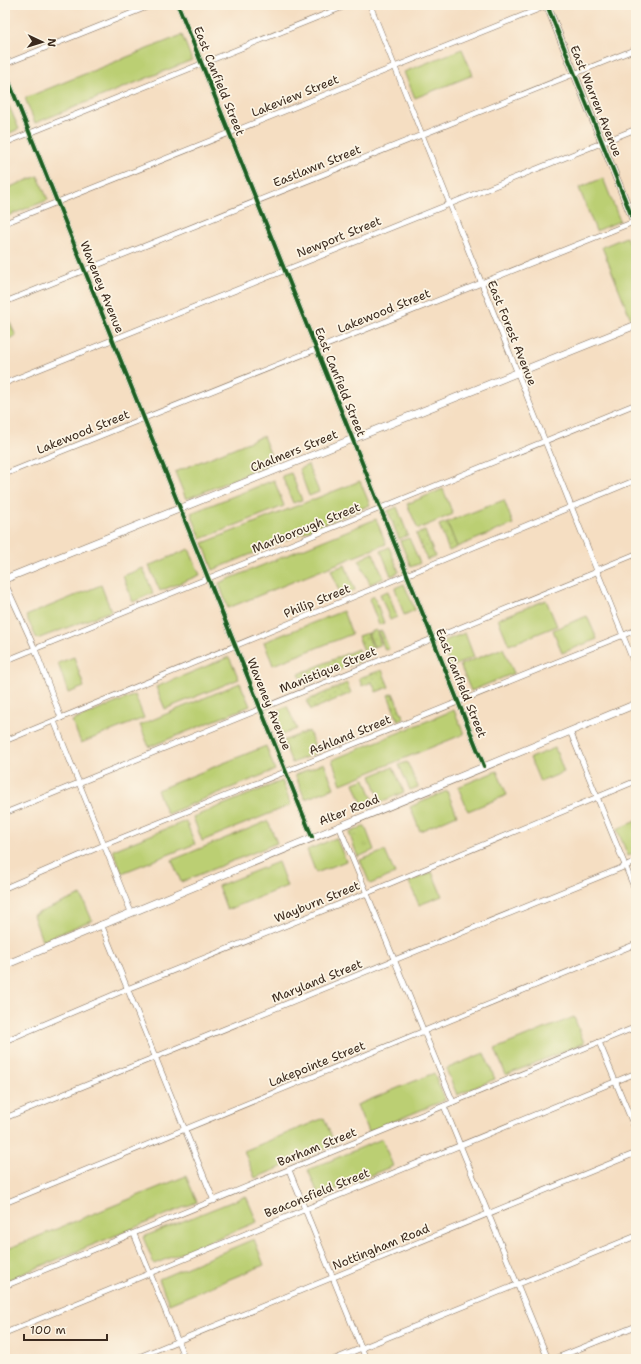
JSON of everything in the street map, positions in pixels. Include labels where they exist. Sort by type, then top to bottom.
[{"type":"street","points":[[5,64],[152,5]]},
{"type":"street","name":"East Canfield Street","points":[[178,5],[484,766]]},
{"type":"street","points":[[5,143],[348,5]]},
{"type":"street","name":"East Forest Avenue","points":[[370,5],[636,668]]},
{"type":"street","name":"Lakeview Street","points":[[5,224],[547,5]]},
{"type":"street","name":"East Warren Avenue","points":[[547,5],[635,223]]},
{"type":"street","name":"Eastlawn Street","points":[[5,302],[636,49]]},
{"type":"street","name":"Waveney Avenue","points":[[5,72],[312,837]]},
{"type":"street","name":"Newport Street","points":[[5,382],[636,129]]},
{"type":"street","name":"Lakewood Street","points":[[5,474],[481,283],[635,223]]},
{"type":"street","name":"Chalmers Street","points":[[5,579],[636,325]]},
{"type":"street","name":"Marlborough Street","points":[[5,661],[636,404]]},
{"type":"street","name":"Philip Street","points":[[5,741],[636,480]]},
{"type":"street","name":"Manistique Street","points":[[5,813],[594,573],[597,570],[636,554]]},
{"type":"street","points":[[5,583],[35,650],[61,718]]},
{"type":"street","name":"Ashland Street","points":[[5,888],[104,846],[636,630]]},
{"type":"street","name":"Alter Road","points":[[5,965],[636,704]]},
{"type":"street","points":[[54,721],[131,912]]},
{"type":"street","points":[[570,731],[636,892]]},
{"type":"street","name":"Wayburn Street","points":[[5,1040],[127,989],[367,893],[636,781]]},
{"type":"street","points":[[339,826],[453,1102]]},
{"type":"street","name":"Maryland Street","points":[[5,1118],[636,862]]},
{"type":"street","points":[[101,924],[214,1200]]},
{"type":"street","name":"Lakepointe Street","points":[[5,1203],[636,944]]},
{"type":"street","name":"Barham Street","points":[[5,1286],[636,1027]]},
{"type":"street","points":[[599,1042],[636,1132]]},
{"type":"street","name":"Beaconsfield Street","points":[[5,1333],[636,1073]]},
{"type":"street","points":[[444,1106],[548,1359]]},
{"type":"street","name":"Nottingham Road","points":[[134,1359],[636,1153]]},
{"type":"street","points":[[289,1170],[366,1359]]},
{"type":"street","points":[[134,1234],[185,1359]]},
{"type":"street","points":[[335,1359],[636,1236]]},
{"type":"street","points":[[554,1359],[636,1326]]},
{"type":"green space","points":[[182,35],[192,60],[35,123],[25,98]]},
{"type":"green space","points":[[462,49],[473,75],[415,98],[404,72]]},
{"type":"green space","points":[[9,106],[19,129],[5,135],[5,107]]},
{"type":"green space","points":[[38,176],[48,200],[5,217],[5,189]]},
{"type":"green space","points":[[603,178],[620,221],[596,231],[579,188]]},
{"type":"green space","points":[[626,237],[636,261],[636,317],[631,319],[602,247]]},
{"type":"green space","points":[[5,312],[16,336],[5,340]]},
{"type":"green space","points":[[263,436],[274,463],[186,499],[175,472]]},
{"type":"green space","points":[[308,465],[319,492],[309,496],[299,469]]},
{"type":"green space","points":[[291,473],[302,500],[293,503],[282,476]]},
{"type":"green space","points":[[274,480],[284,506],[201,539],[191,513]]},
{"type":"green space","points":[[360,481],[370,505],[213,570],[203,543]]},
{"type":"green space","points":[[443,489],[453,514],[418,529],[407,504]]},
{"type":"green space","points":[[504,500],[513,524],[457,547],[447,522]]},
{"type":"green space","points":[[397,507],[408,535],[399,539],[388,511]]},
{"type":"green space","points":[[376,519],[386,544],[228,608],[219,583]]},
{"type":"green space","points":[[447,522],[457,547],[449,551],[439,525]]},
{"type":"green space","points":[[425,531],[435,556],[427,560],[416,534]]},
{"type":"green space","points":[[409,538],[420,563],[411,567],[400,541]]},
{"type":"green space","points":[[389,547],[399,572],[391,576],[381,551]]},
{"type":"green space","points":[[189,549],[200,575],[160,591],[149,566]]},
{"type":"green space","points":[[373,553],[384,578],[370,584],[359,560]]},
{"type":"green space","points":[[345,565],[355,590],[341,596],[331,570]]},
{"type":"green space","points":[[143,568],[153,593],[133,602],[123,576]]},
{"type":"green space","points":[[404,584],[415,610],[404,615],[395,588]]},
{"type":"green space","points":[[101,585],[111,611],[37,639],[26,616]]},
{"type":"green space","points":[[388,591],[397,617],[390,620],[380,594]]},
{"type":"green space","points":[[374,596],[384,623],[379,625],[369,599]]},
{"type":"green space","points":[[546,600],[557,626],[509,645],[498,619]]},
{"type":"green space","points":[[343,611],[352,634],[273,665],[264,642]]},
{"type":"green space","points":[[587,616],[597,639],[562,653],[553,630]]},
{"type":"green space","points":[[376,630],[381,644],[374,647],[368,633]]},
{"type":"green space","points":[[382,631],[389,649],[385,650],[378,632]]},
{"type":"green space","points":[[367,633],[373,648],[364,651],[358,636]]},
{"type":"green space","points":[[465,633],[474,657],[451,667],[441,642]]},
{"type":"green space","points":[[503,648],[514,673],[471,691],[460,665]]},
{"type":"green space","points":[[358,649],[363,660],[304,685],[299,674]]},
{"type":"green space","points":[[74,657],[84,687],[68,693],[58,663]]},
{"type":"green space","points":[[229,657],[239,679],[165,709],[156,687]]},
{"type":"green space","points":[[382,670],[389,687],[376,692],[372,682],[362,686],[359,678]]},
{"type":"green space","points":[[240,683],[250,706],[149,747],[140,725]]},
{"type":"green space","points":[[347,683],[351,693],[311,710],[306,701]]},
{"type":"green space","points":[[393,693],[404,719],[398,721],[388,695]]},
{"type":"green space","points":[[135,695],[144,718],[81,743],[72,721]]},
{"type":"green space","points":[[287,706],[297,729],[281,735],[272,713]]},
{"type":"green space","points":[[454,710],[464,734],[341,784],[332,760]]},
{"type":"green space","points":[[309,731],[317,753],[292,763],[283,741]]},
{"type":"green space","points":[[266,746],[275,770],[167,814],[157,790]]},
{"type":"green space","points":[[555,748],[564,772],[540,782],[530,758]]},
{"type":"green space","points":[[407,762],[418,787],[410,790],[399,765]]},
{"type":"green space","points":[[324,763],[334,788],[305,799],[295,775]]},
{"type":"green space","points":[[393,767],[404,792],[381,802],[371,776]]},
{"type":"green space","points":[[497,771],[507,795],[468,811],[458,787]]},
{"type":"green space","points":[[365,779],[375,805],[364,809],[354,783]]},
{"type":"green space","points":[[282,781],[291,805],[202,841],[193,817]]},
{"type":"green space","points":[[447,791],[457,815],[420,831],[410,807]]},
{"type":"green space","points":[[186,821],[195,844],[122,873],[113,850]]},
{"type":"green space","points":[[268,821],[277,843],[181,882],[172,860]]},
{"type":"green space","points":[[636,821],[636,852],[628,856],[617,829]]},
{"type":"green space","points":[[365,826],[374,850],[358,857],[349,833]]},
{"type":"green space","points":[[336,838],[346,861],[316,873],[307,850]]},
{"type":"green space","points":[[385,851],[395,874],[370,884],[360,860]]},
{"type":"green space","points":[[278,862],[287,886],[227,910],[218,886]]},
{"type":"green space","points":[[432,872],[442,896],[419,905],[409,882]]},
{"type":"green space","points":[[81,895],[92,920],[42,941],[33,915]]},
{"type":"green space","points":[[574,1017],[584,1043],[506,1075],[495,1049]]},
{"type":"green space","points":[[484,1053],[495,1079],[457,1095],[446,1069]]},
{"type":"green space","points":[[434,1073],[445,1100],[368,1132],[357,1105]]},
{"type":"green space","points":[[324,1118],[335,1145],[255,1178],[244,1151]]},
{"type":"green space","points":[[382,1139],[393,1166],[319,1196],[308,1170]]},
{"type":"green space","points":[[186,1176],[197,1202],[5,1281],[5,1250]]},
{"type":"green space","points":[[246,1196],[257,1222],[154,1264],[143,1237]]},
{"type":"green space","points":[[254,1239],[264,1265],[169,1304],[159,1279]]},
{"type":"cycle path","points":[[178,5],[484,766]]},
{"type":"cycle path","points":[[547,5],[636,227]]},
{"type":"cycle path","points":[[5,72],[312,837]]}]
